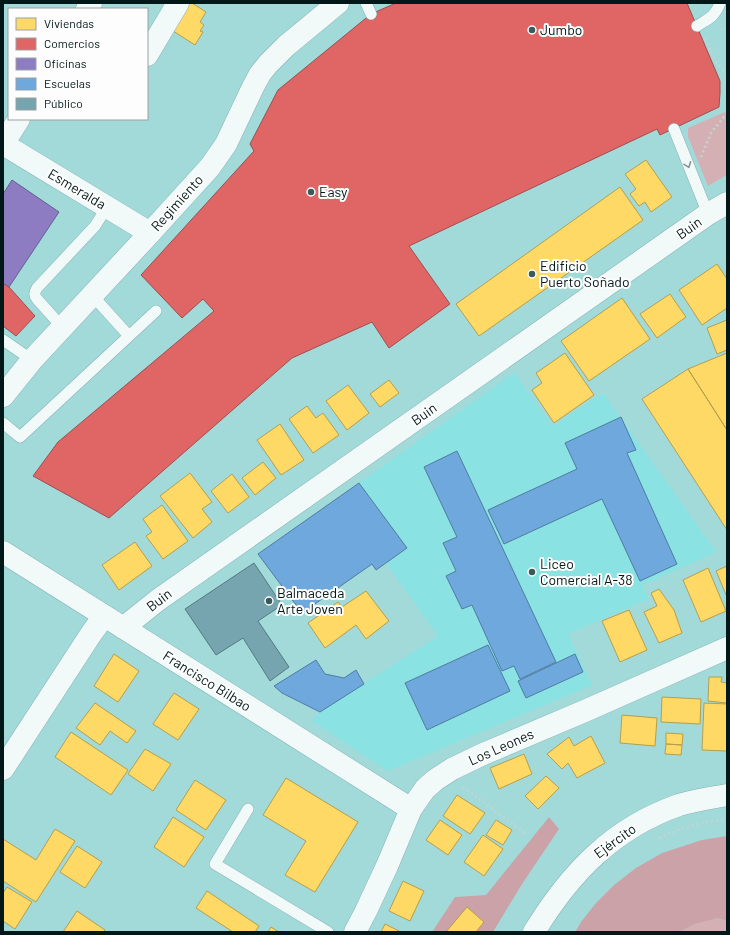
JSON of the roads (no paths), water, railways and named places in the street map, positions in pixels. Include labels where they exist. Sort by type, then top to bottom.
[{"type":"street","points":[[148,53],[178,3]]},
{"type":"street","name":"Regimiento","points":[[3,396],[32,360],[210,167],[226,144],[260,74],[268,64],[333,4]]},
{"type":"street","points":[[3,144],[18,120]]},
{"type":"street","name":"Esmeralda","points":[[3,144],[150,233]]},
{"type":"street","name":"Buin","points":[[123,628],[158,600],[708,214],[727,203]]},
{"type":"street","name":"Francisco Bilbao","points":[[3,552],[411,809]]},
{"type":"street","points":[[3,770],[104,616]]},
{"type":"street","name":"Los Leones","points":[[355,932],[381,879],[411,809],[425,789],[435,780],[452,769],[481,755],[727,648]]},
{"type":"street","name":"Ejército","points":[[534,932],[569,881],[601,849],[647,819],[674,807],[700,799],[727,795]]},
{"type":"lane","points":[[366,3],[371,14]]},
{"type":"lane","points":[[698,25],[715,14],[720,3]]},
{"type":"lane","points":[[674,129],[708,214]]},
{"type":"lane","points":[[62,327],[34,296],[35,292],[37,288],[95,226],[107,207]]},
{"type":"lane","points":[[92,295],[129,336]]},
{"type":"lane","points":[[3,423],[20,437],[156,311]]},
{"type":"lane","points":[[3,340],[32,360]]},
{"type":"lane","points":[[248,809],[215,864],[328,932]]},
{"type":"place","name":"Jumbo","points":[[532,30]]},
{"type":"place","name":"Easy","points":[[311,192]]},
{"type":"place","name":"Edificio Puerto Soñado","points":[[532,274]]},
{"type":"place","name":"Liceo Comercial A-38","points":[[532,572]]},
{"type":"place","name":"Balmaceda Arte Joven","points":[[269,601]]}]
